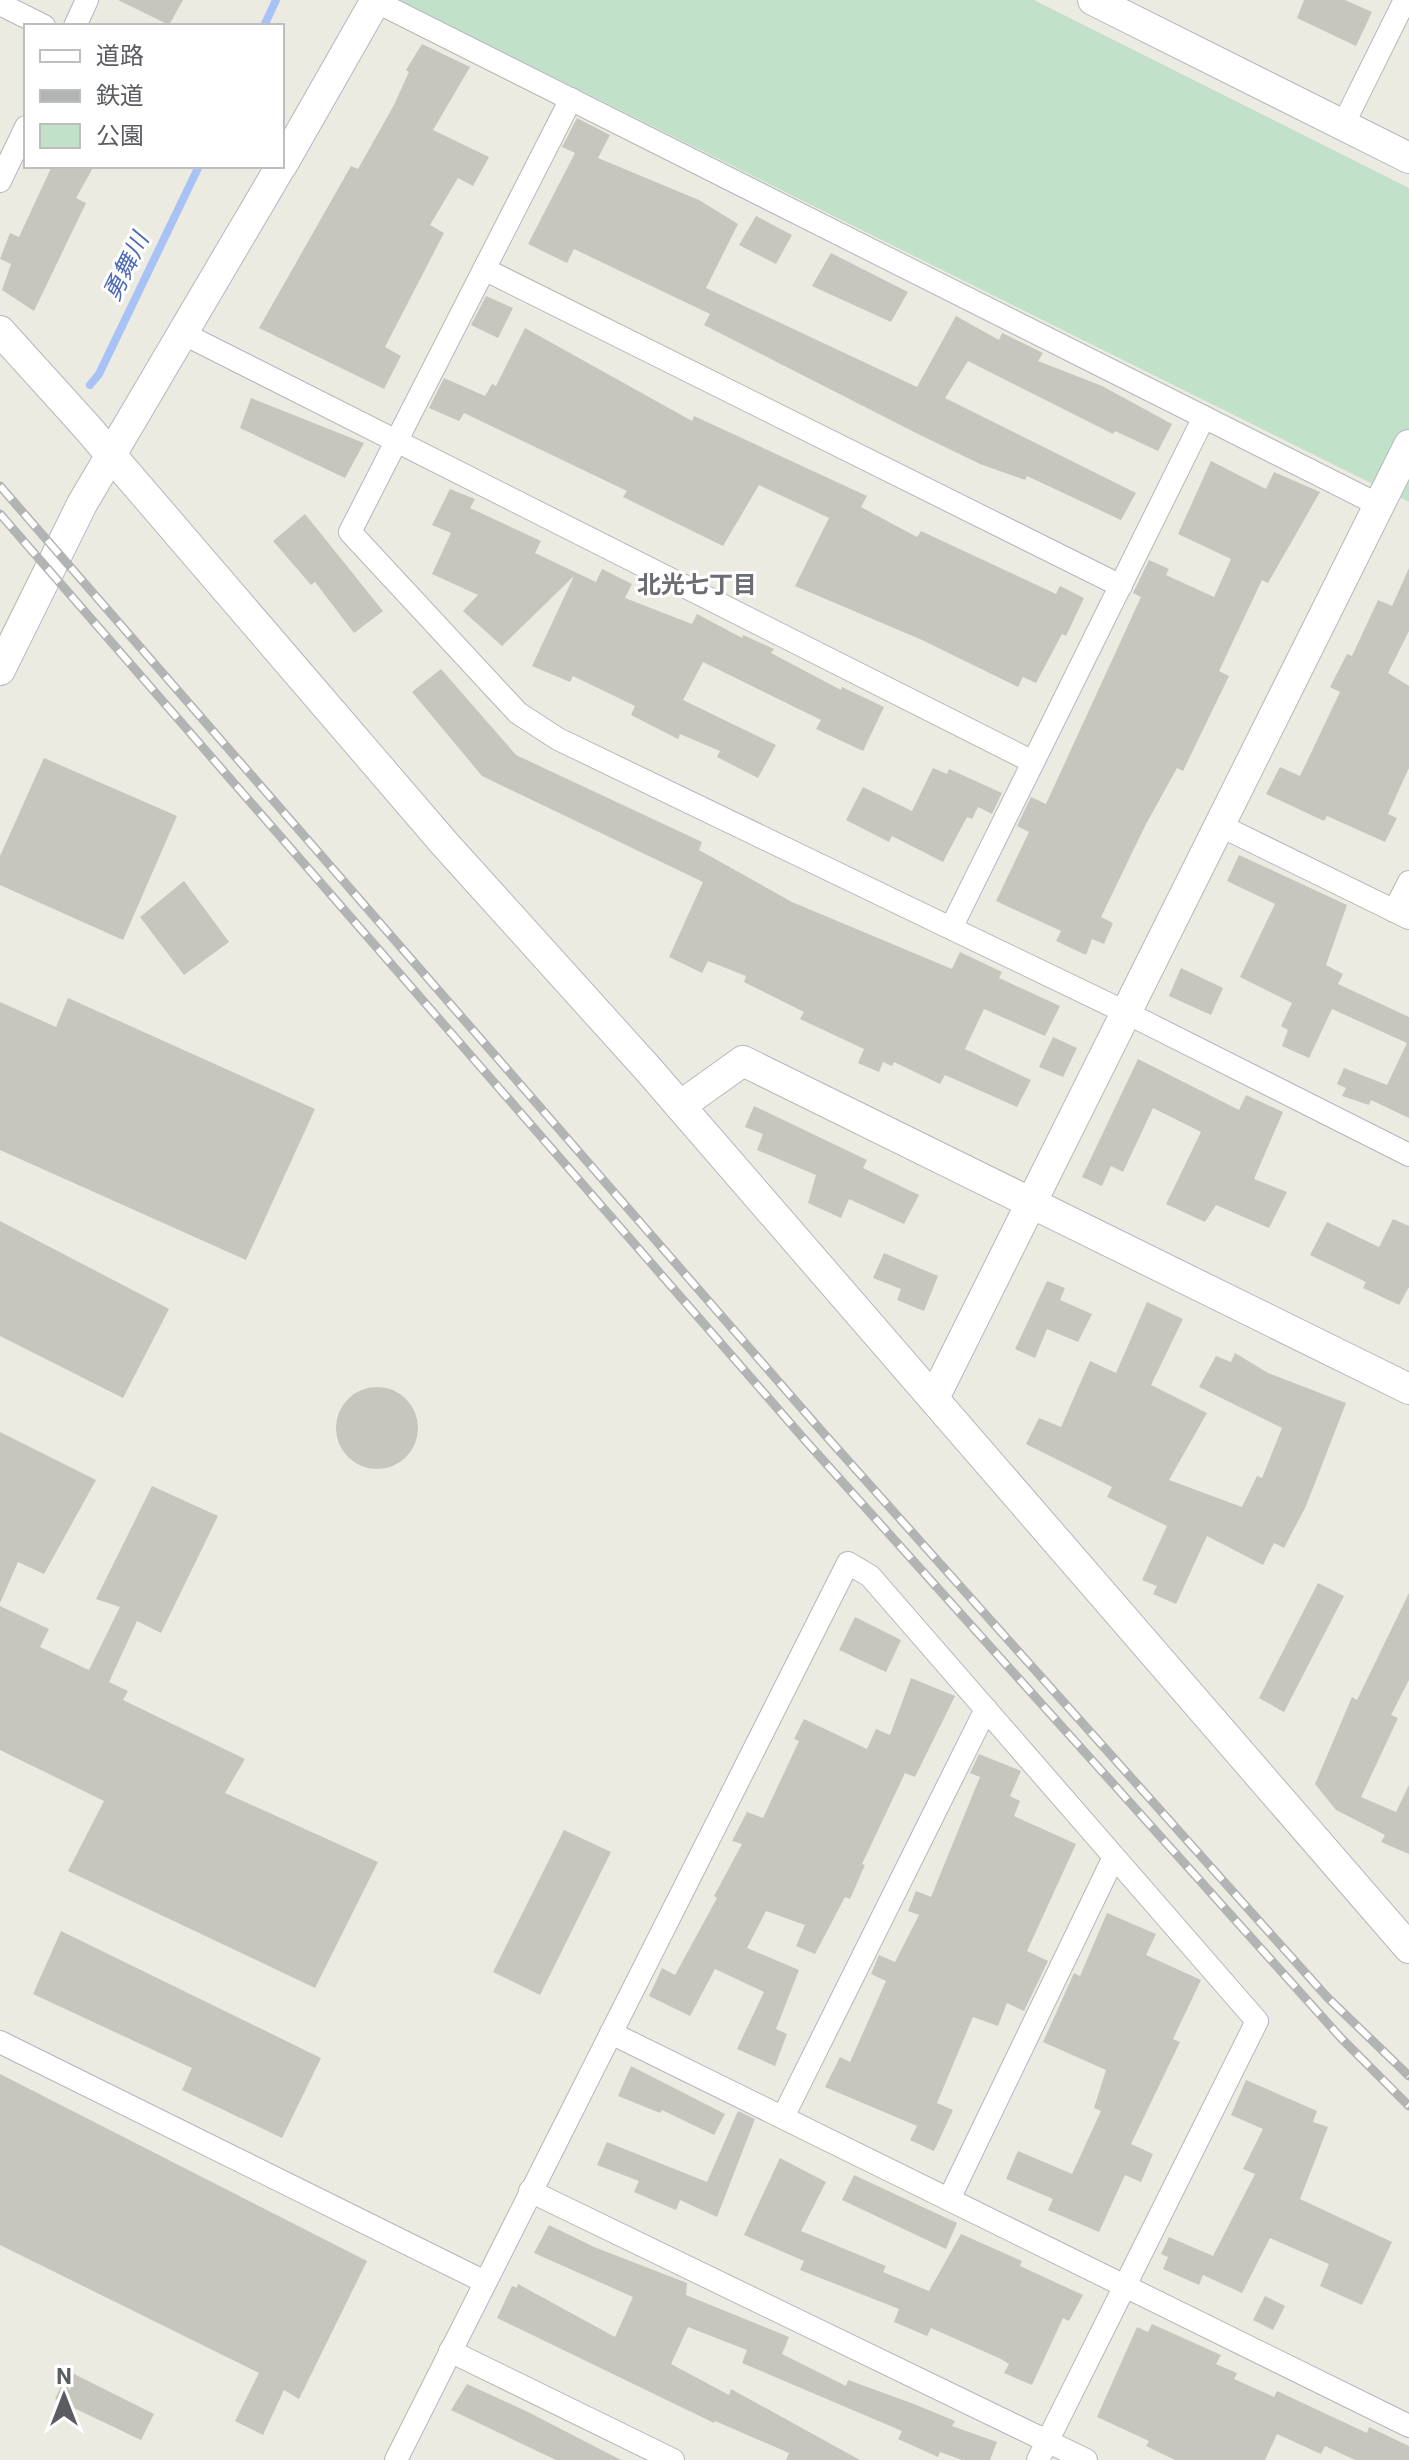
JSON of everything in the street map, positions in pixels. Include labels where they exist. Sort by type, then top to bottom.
[{"type":"street","points":[[76,24],[87,0]]},
{"type":"street","points":[[284,162],[376,0],[1379,505]]},
{"type":"street","points":[[1093,0],[1409,158]]},
{"type":"street","points":[[1343,125],[1405,0]]},
{"type":"street","points":[[0,4],[40,24]]},
{"type":"street","points":[[571,99],[350,532],[518,713],[558,739],[1125,1012],[1409,1155]]},
{"type":"street","points":[[0,181],[24,131]]},
{"type":"street","points":[[0,670],[57,553],[111,455],[281,168]]},
{"type":"street","points":[[484,269],[1121,586]]},
{"type":"street","points":[[0,331],[111,455],[444,843],[680,1106],[1409,1948]]},
{"type":"street","points":[[184,334],[1033,762]]},
{"type":"street","points":[[951,928],[1204,417]]},
{"type":"street","points":[[934,1398],[1409,445]]},
{"type":"street","points":[[1219,825],[1402,915],[1409,882]]},
{"type":"street","points":[[680,1106],[743,1061],[1409,1389]]},
{"type":"street","points":[[396,2460],[848,1563],[870,1576],[1257,2021],[1043,2450]]},
{"type":"street","points":[[783,2117],[986,1709]]},
{"type":"street","points":[[949,2199],[1114,1857]]},
{"type":"street","points":[[611,2033],[1409,2426]]},
{"type":"street","points":[[0,2042],[485,2282]]},
{"type":"street","points":[[530,2191],[1043,2450],[1086,2460]]},
{"type":"street","points":[[450,2351],[673,2460]]},
{"type":"green space","points":[[399,0],[1034,0],[1409,188],[1409,502]]},
{"type":"building","points":[[118,0],[183,0],[167,24]]},
{"type":"building","points":[[1304,0],[1345,0],[1372,12],[1356,46],[1297,18]]},
{"type":"building","points":[[422,44],[470,67],[433,130],[489,157],[473,186],[458,178],[430,225],[444,233],[385,347],[401,356],[384,389],[259,328],[351,166],[358,169],[394,105],[409,72],[406,70]]},
{"type":"building","points":[[577,118],[610,135],[598,158],[699,200],[738,224],[706,288],[917,387],[956,316],[999,340],[1002,333],[1043,353],[1038,361],[1102,386],[1172,424],[1158,451],[1115,431],[1113,434],[968,361],[945,398],[1136,493],[1121,520],[1027,476],[1025,480],[980,464],[918,434],[704,325],[710,314],[574,249],[567,263],[528,244],[575,153],[562,147]]},
{"type":"building","points":[[51,168],[93,168],[76,198],[86,203],[34,311],[2,290],[11,264],[0,259],[10,233],[19,237]]},
{"type":"building","points":[[756,216],[792,235],[776,264],[739,245]]},
{"type":"building","points":[[831,253],[908,292],[891,322],[812,286]]},
{"type":"building","points":[[486,296],[513,308],[498,338],[471,325]]},
{"type":"building","points":[[525,328],[692,421],[694,416],[867,496],[861,507],[917,537],[921,531],[1056,594],[1060,586],[1084,598],[1066,636],[1062,634],[1036,683],[1023,677],[1018,687],[922,640],[795,586],[829,518],[759,485],[723,546],[623,497],[627,491],[464,413],[459,421],[429,408],[444,378],[485,396],[492,384],[496,386]]},
{"type":"building","points":[[251,398],[364,443],[345,478],[240,428]]},
{"type":"building","points":[[1211,461],[1266,489],[1274,472],[1320,492],[1268,583],[1262,580],[1219,671],[1229,676],[1183,771],[1177,768],[1101,917],[1113,923],[1104,944],[1092,939],[1086,955],[1056,941],[1061,931],[996,901],[1029,832],[1017,826],[1031,797],[1046,804],[1141,597],[1133,593],[1149,560],[1169,569],[1166,575],[1214,597],[1231,559],[1178,534]]},
{"type":"building","points":[[450,489],[475,499],[470,508],[541,541],[535,553],[596,582],[602,569],[632,584],[625,598],[692,624],[697,614],[742,638],[743,635],[774,649],[771,653],[841,690],[842,687],[884,707],[863,751],[816,729],[821,720],[703,662],[683,700],[776,745],[758,778],[717,757],[720,751],[680,734],[678,739],[631,715],[635,706],[573,676],[570,682],[532,666],[574,576],[502,646],[463,611],[478,595],[432,574],[451,533],[432,525]]},
{"type":"building","points":[[305,514],[383,611],[354,633],[315,582],[311,585],[273,541]]},
{"type":"building","points":[[1409,568],[1409,631],[1388,673],[1409,686],[1409,768],[1388,814],[1397,818],[1385,842],[1327,816],[1324,821],[1266,794],[1280,767],[1300,776],[1340,692],[1330,687],[1347,654],[1352,656],[1378,600],[1392,606]]},
{"type":"building","points":[[441,669],[516,755],[702,842],[699,850],[792,902],[952,969],[960,952],[1002,972],[999,978],[1060,1006],[1045,1036],[984,1009],[965,1049],[1031,1080],[1017,1107],[945,1075],[940,1084],[894,1062],[892,1066],[883,1062],[879,1072],[858,1063],[864,1049],[800,1019],[804,1012],[744,982],[746,976],[708,961],[702,973],[669,957],[703,882],[482,776],[412,692]]},
{"type":"building","points":[[44,758],[177,816],[123,940],[0,885],[0,856]]},
{"type":"building","points":[[933,768],[947,774],[949,769],[1002,793],[992,814],[978,807],[972,819],[967,817],[943,862],[892,836],[889,842],[846,820],[863,787],[912,811]]},
{"type":"building","points":[[1239,855],[1347,905],[1326,965],[1343,974],[1338,984],[1409,1017],[1409,1118],[1371,1100],[1369,1105],[1342,1096],[1346,1088],[1337,1084],[1344,1068],[1387,1085],[1407,1043],[1332,1009],[1309,1058],[1282,1046],[1288,1030],[1281,1026],[1292,1003],[1240,977],[1275,904],[1227,881]]},
{"type":"building","points":[[184,881],[229,942],[184,975],[140,917]]},
{"type":"building","points":[[1181,968],[1223,988],[1211,1015],[1169,996]]},
{"type":"building","points":[[68,998],[315,1109],[246,1260],[0,1150],[0,1002],[56,1027]]},
{"type":"building","points":[[1053,1037],[1077,1048],[1063,1077],[1039,1067]]},
{"type":"building","points":[[1138,1059],[1239,1110],[1246,1095],[1283,1112],[1254,1179],[1287,1192],[1269,1228],[1216,1205],[1205,1222],[1166,1204],[1201,1132],[1153,1108],[1123,1172],[1111,1166],[1102,1186],[1082,1177]]},
{"type":"building","points":[[754,1106],[867,1160],[863,1168],[919,1195],[904,1224],[849,1199],[841,1218],[808,1203],[816,1175],[757,1150],[763,1134],[745,1127]]},
{"type":"building","points":[[1393,1219],[1409,1226],[1409,1287],[1399,1305],[1363,1288],[1366,1282],[1310,1255],[1327,1222],[1379,1247]]},
{"type":"building","points":[[0,1221],[169,1309],[123,1398],[0,1336]]},
{"type":"building","points":[[884,1253],[938,1276],[924,1311],[897,1300],[901,1289],[873,1278]]},
{"type":"building","points":[[1047,1281],[1065,1288],[1060,1300],[1092,1314],[1078,1342],[1047,1329],[1035,1358],[1015,1349]]},
{"type":"building","points":[[1147,1302],[1183,1319],[1151,1385],[1207,1413],[1169,1480],[1242,1507],[1257,1476],[1262,1478],[1282,1428],[1199,1387],[1216,1356],[1231,1362],[1235,1353],[1268,1373],[1346,1403],[1306,1506],[1284,1548],[1274,1543],[1263,1565],[1207,1536],[1176,1604],[1153,1594],[1157,1586],[1142,1580],[1167,1526],[1107,1497],[1112,1487],[1026,1444],[1039,1418],[1061,1427],[1090,1361],[1116,1373]]},
{"type":"building","points":[[377,1387],[393,1390],[406,1399],[415,1412],[418,1428],[415,1444],[406,1457],[393,1466],[377,1469],[361,1466],[348,1457],[339,1444],[336,1428],[339,1412],[348,1399],[361,1390]]},
{"type":"building","points":[[0,1432],[96,1480],[44,1574],[18,1562],[0,1603]]},
{"type":"building","points":[[152,1486],[218,1516],[161,1633],[137,1621],[109,1682],[128,1691],[123,1700],[245,1759],[225,1793],[378,1862],[315,1988],[68,1871],[104,1801],[0,1750],[0,1606],[49,1629],[40,1647],[89,1670],[120,1607],[96,1599]]},
{"type":"building","points":[[1318,1583],[1344,1596],[1284,1712],[1259,1698]]},
{"type":"building","points":[[1409,1593],[1409,1680],[1391,1715],[1398,1718],[1361,1797],[1396,1812],[1409,1785],[1409,1854],[1381,1842],[1385,1835],[1336,1810],[1315,1784],[1352,1697],[1357,1700]]},
{"type":"building","points":[[855,1617],[901,1640],[886,1672],[839,1650]]},
{"type":"building","points":[[911,1678],[955,1696],[915,1777],[905,1773],[862,1864],[865,1865],[850,1899],[845,1897],[815,1954],[796,1946],[805,1925],[766,1911],[747,1948],[799,1970],[776,2029],[787,2034],[775,2066],[737,2049],[764,1992],[715,1969],[690,2016],[649,1996],[662,1968],[675,1975],[717,1898],[714,1896],[742,1844],[732,1841],[747,1812],[763,1818],[799,1741],[794,1739],[804,1719],[867,1749],[876,1729],[890,1735]]},
{"type":"building","points":[[979,1754],[1021,1771],[1010,1796],[1020,1801],[1014,1816],[1076,1844],[1027,1951],[1048,1961],[1024,2011],[1007,2003],[998,2026],[973,2017],[937,2103],[953,2110],[934,2151],[910,2140],[917,2126],[825,2087],[840,2057],[850,2062],[886,1981],[871,1974],[879,1955],[895,1962],[919,1915],[908,1911],[916,1891],[931,1897],[980,1777],[970,1773]]},
{"type":"building","points":[[564,1830],[611,1852],[540,1995],[493,1972]]},
{"type":"building","points":[[1107,1913],[1156,1934],[1146,1955],[1201,1980],[1173,2039],[1180,2042],[1131,2144],[1153,2154],[1141,2182],[1125,2175],[1099,2232],[1048,2210],[1053,2199],[1006,2179],[1018,2151],[1072,2174],[1101,2111],[1094,2108],[1106,2070],[1043,2042],[1074,1973],[1080,1976]]},
{"type":"building","points":[[61,1931],[321,2058],[282,2138],[182,2090],[192,2068],[33,1994]]},
{"type":"building","points":[[631,2066],[725,2114],[714,2135],[662,2110],[660,2113],[618,2096]]},
{"type":"building","points":[[0,2074],[367,2261],[299,2399],[284,2390],[263,2435],[235,2421],[259,2373],[0,2245]]},
{"type":"building","points":[[1246,2080],[1317,2111],[1313,2122],[1328,2127],[1300,2199],[1392,2242],[1362,2305],[1320,2286],[1329,2264],[1270,2238],[1242,2293],[1203,2275],[1199,2285],[1163,2269],[1168,2257],[1161,2254],[1169,2237],[1213,2256],[1255,2174],[1243,2169],[1263,2129],[1231,2115]]},
{"type":"building","points":[[738,2111],[755,2119],[717,2217],[680,2200],[676,2210],[634,2192],[639,2181],[597,2165],[607,2142],[707,2182]]},
{"type":"building","points":[[780,2158],[826,2182],[801,2231],[886,2266],[883,2272],[929,2291],[961,2234],[1022,2261],[1020,2266],[1083,2295],[1069,2321],[1063,2318],[1032,2385],[1004,2373],[1009,2364],[1001,2359],[931,2328],[927,2336],[894,2322],[899,2309],[800,2270],[804,2261],[744,2235]]},
{"type":"building","points":[[854,2175],[957,2223],[946,2249],[842,2200]]},
{"type":"building","points":[[549,2225],[594,2247],[687,2283],[686,2295],[789,2337],[782,2354],[846,2386],[848,2380],[914,2404],[955,2421],[952,2426],[997,2442],[990,2460],[962,2460],[940,2452],[938,2457],[898,2439],[902,2431],[742,2363],[747,2350],[688,2327],[671,2364],[729,2395],[731,2389],[860,2460],[786,2460],[789,2453],[714,2423],[497,2318],[512,2286],[517,2288],[518,2284],[615,2337],[633,2297],[534,2253]]},
{"type":"building","points":[[1265,2296],[1285,2306],[1273,2330],[1253,2320]]},
{"type":"building","points":[[1152,2324],[1221,2355],[1216,2364],[1237,2373],[1234,2379],[1274,2397],[1277,2391],[1367,2433],[1369,2427],[1409,2446],[1409,2460],[1355,2460],[1325,2446],[1321,2454],[1277,2434],[1265,2460],[1175,2460],[1146,2446],[1149,2441],[1097,2417],[1137,2327],[1148,2332]]},
{"type":"building","points":[[68,2371],[154,2414],[141,2440],[55,2399]]},
{"type":"building","points":[[467,2384],[621,2460],[556,2460],[451,2410]]},
{"type":"waterway","name":"勇舞川","points":[[265,24],[276,0]]},
{"type":"waterway","name":"勇舞川","points":[[90,385],[99,374],[198,168]]},
{"type":"railway","points":[[0,486],[818,1427],[1327,1997],[1409,2076]]},
{"type":"railway","points":[[0,514],[804,1439],[1341,2038],[1409,2106]]},
{"type":"district","name":"北光七丁目","points":[[697,585]]}]
